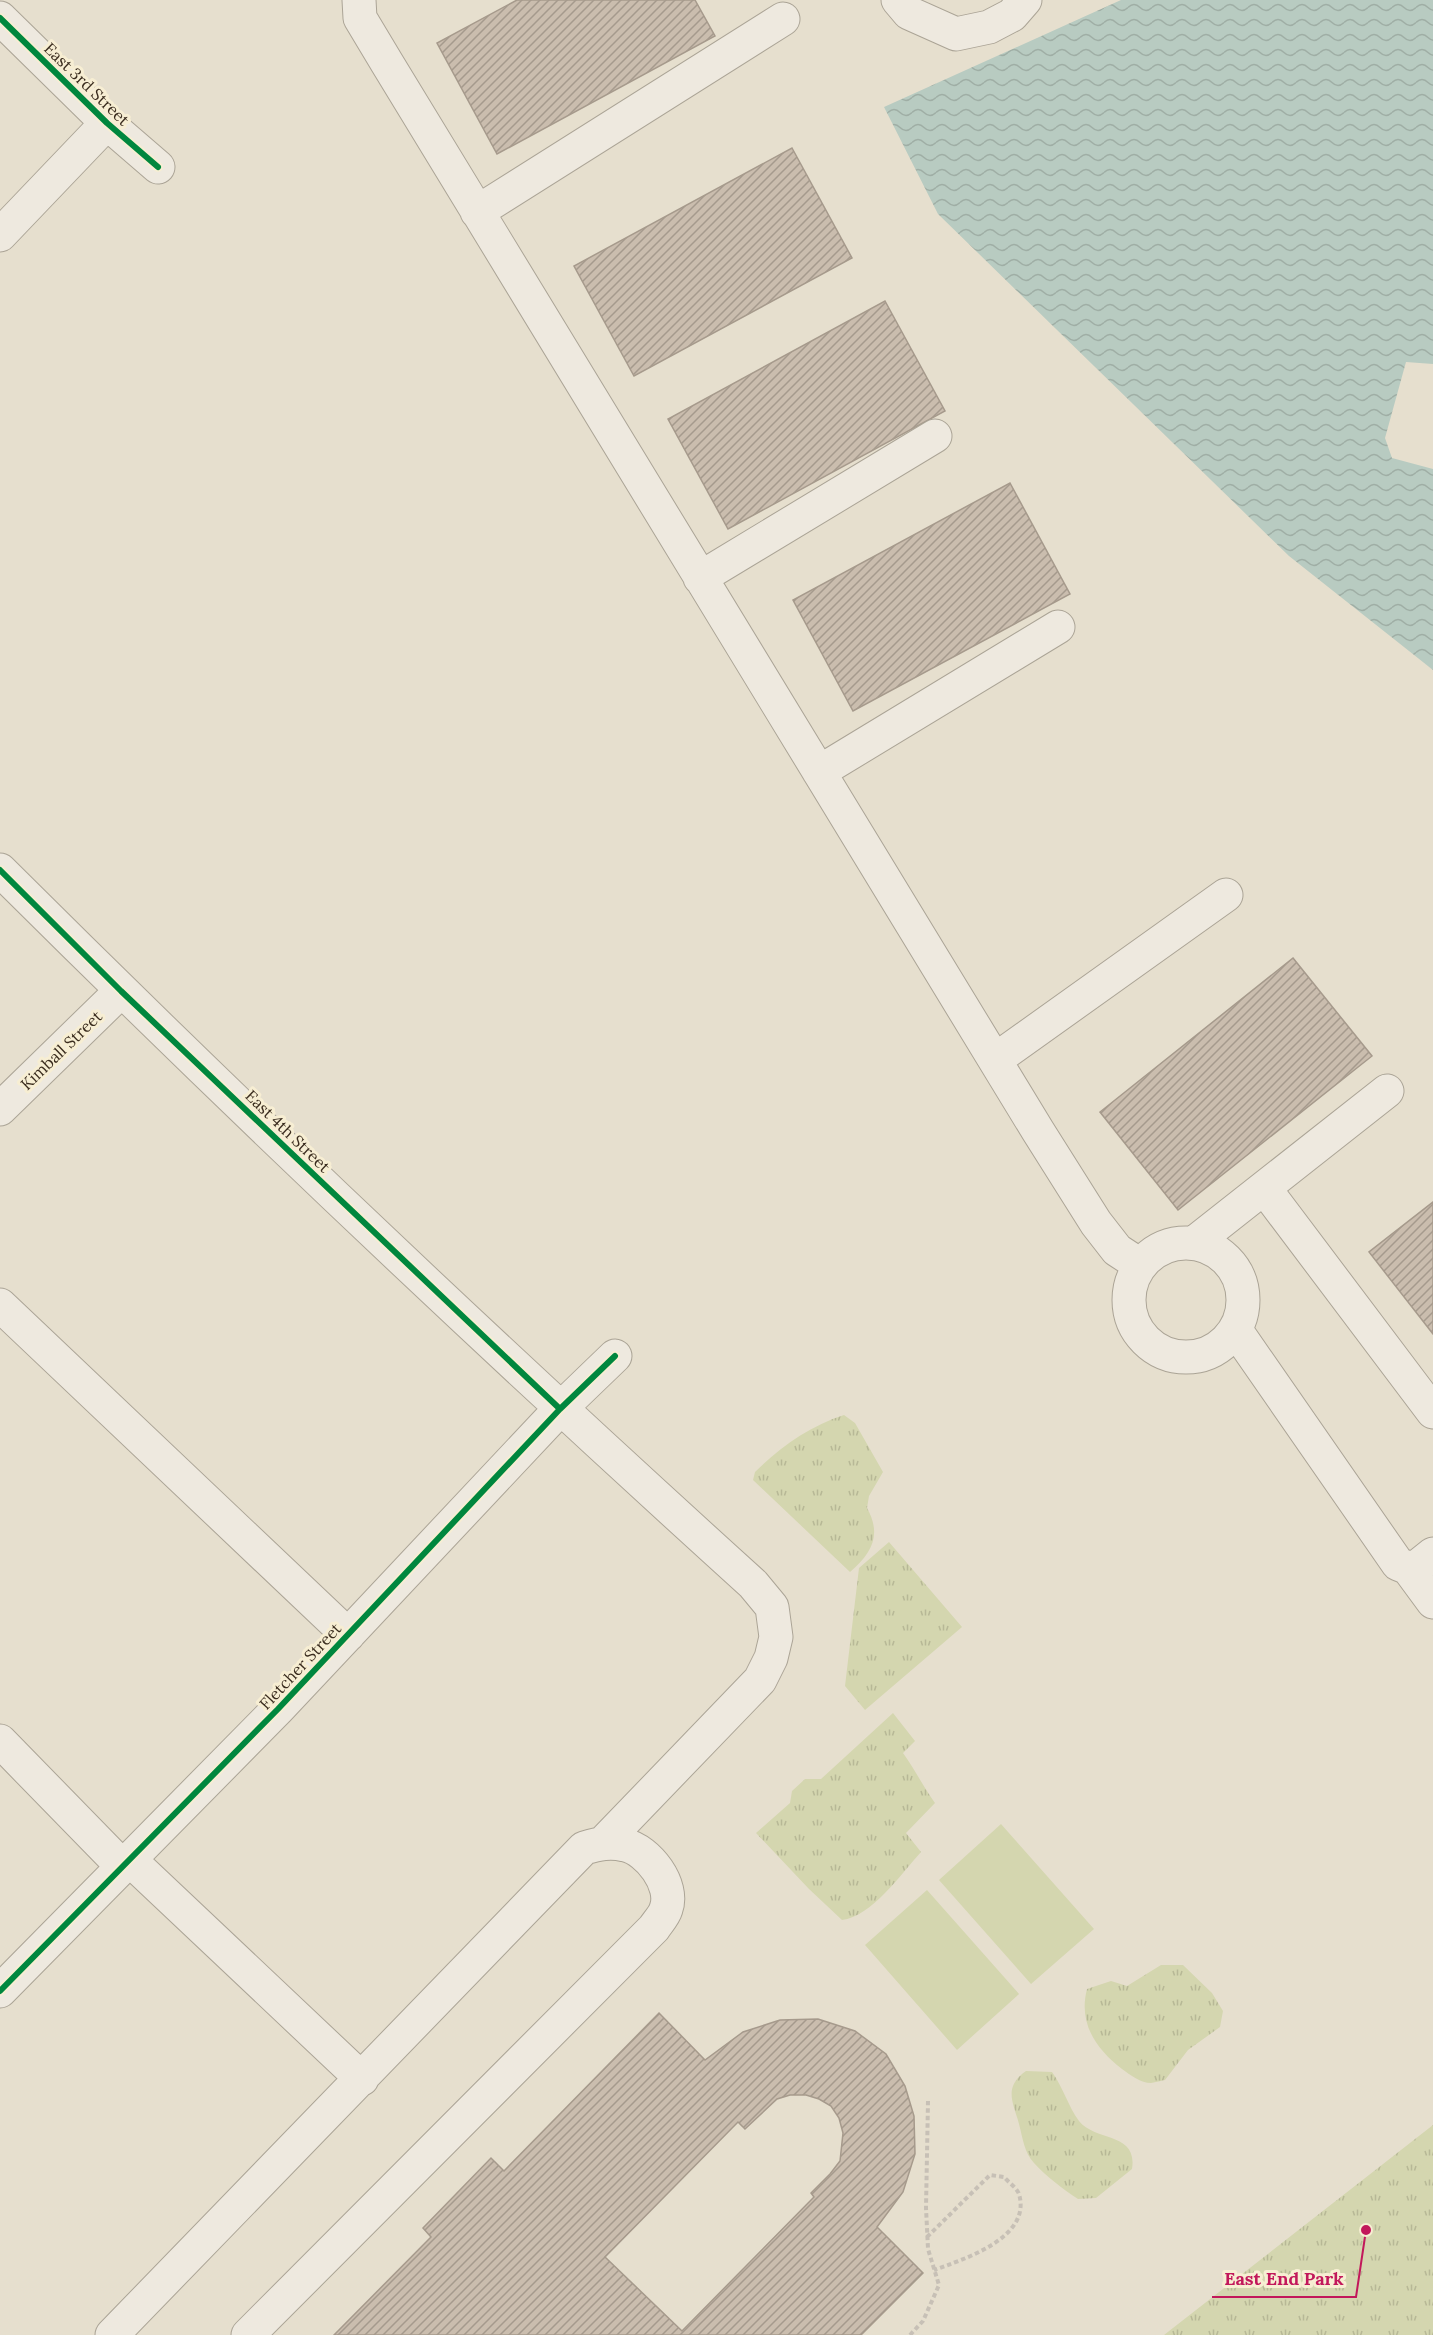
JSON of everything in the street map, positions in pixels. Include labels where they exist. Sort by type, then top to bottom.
[{"type":"street","points":[[359,0],[360,18],[995,1060],[1096,1223],[1117,1250],[1140,1265]]},
{"type":"street","points":[[898,0],[909,13],[956,34],[989,27],[1012,15],[1025,0]]},
{"type":"street","name":"East 3rd Street","points":[[0,18],[107,123],[158,167]]},
{"type":"street","points":[[477,212],[783,19]]},
{"type":"street","points":[[0,235],[107,123]]},
{"type":"street","points":[[700,578],[934,436]]},
{"type":"street","points":[[819,772],[1058,627]]},
{"type":"street","name":"East 4th Street","points":[[0,870],[121,991],[560,1409],[753,1584],[771,1607],[776,1637],[771,1658],[760,1680],[603,1843]]},
{"type":"street","points":[[995,1060],[1226,895]]},
{"type":"street","name":"Kimball Street","points":[[0,1108],[121,991]]},
{"type":"street","points":[[1194,1243],[1387,1091]]},
{"type":"street","points":[[1265,1189],[1433,1412]]},
{"type":"street","points":[[1179,1243],[1194,1243],[1213,1250],[1229,1262],[1239,1279],[1244,1299],[1241,1319],[1232,1336],[1217,1349],[1198,1357],[1178,1358],[1159,1351],[1143,1339],[1132,1322],[1128,1302],[1131,1283],[1140,1265],[1164,1247],[1179,1243]]},
{"type":"street","points":[[0,1305],[348,1635]]},
{"type":"street","points":[[1235,1329],[1398,1564],[1420,1561],[1433,1602]]},
{"type":"street","name":"Fletcher Street","points":[[0,1991],[278,1709],[560,1409],[615,1356]]},
{"type":"street","points":[[0,1741],[126,1862],[362,2079]]},
{"type":"street","points":[[112,2335],[584,1848],[603,1843],[627,1845],[646,1857],[660,1870],[666,1889],[667,1908],[654,1928],[248,2335]]},
{"type":"path","points":[[910,2335],[923,2321],[939,2284],[928,2249],[927,2237],[928,2101]]},
{"type":"path","points":[[927,2237],[990,2175],[1004,2177],[1018,2192],[1020,2212],[1008,2233],[978,2253],[934,2270]]},
{"type":"green space","points":[[844,1415],[855,1423],[883,1472],[869,1496],[867,1508],[874,1527],[872,1543],[864,1558],[850,1572],[753,1480],[755,1472],[785,1446],[807,1431]]},
{"type":"green space","points":[[889,1542],[962,1627],[865,1710],[845,1686],[859,1568]]},
{"type":"green space","points":[[893,1713],[915,1741],[903,1753],[935,1803],[906,1833],[921,1852],[875,1903],[853,1917],[842,1920],[756,1833],[790,1803],[792,1791],[805,1779],[821,1779]]},
{"type":"green space","points":[[1001,1824],[1094,1929],[1031,1984],[939,1880]]},
{"type":"green space","points":[[927,1890],[1019,1994],[957,2050],[865,1945]]},
{"type":"green space","points":[[1161,1965],[1183,1965],[1212,1993],[1223,2011],[1220,2027],[1188,2050],[1165,2080],[1147,2083],[1122,2069],[1097,2044],[1087,2024],[1085,2001],[1087,1989],[1111,1981],[1127,1986]]},
{"type":"green space","points":[[1026,2071],[1052,2072],[1079,2121],[1086,2128],[1114,2139],[1129,2149],[1132,2169],[1096,2198],[1078,2199],[1044,2173],[1028,2154],[1012,2095],[1014,2083]]},
{"type":"green space","points":[[1433,2125],[1433,2335],[1164,2335]]},
{"type":"water","points":[[1121,0],[1433,0],[1433,364],[1406,362],[1385,438],[1392,458],[1433,469],[1433,670],[1289,556],[938,214],[884,107]]},
{"type":"building","points":[[517,0],[695,0],[715,36],[497,154],[437,43]]},
{"type":"building","points":[[792,148],[852,258],[634,376],[574,266]]},
{"type":"building","points":[[885,301],[945,411],[728,529],[668,419]]},
{"type":"building","points":[[1010,483],[1070,594],[853,711],[793,600]]},
{"type":"building","points":[[1293,958],[1372,1056],[1178,1210],[1100,1112]]},
{"type":"building","points":[[1433,1202],[1433,1334],[1369,1252]]},
{"type":"building","points":[[659,2013],[705,2060],[743,2032],[780,2020],[818,2019],[855,2031],[886,2054],[905,2086],[914,2116],[915,2154],[903,2192],[877,2227],[923,2273],[861,2335],[334,2335],[431,2237],[423,2228],[491,2158],[504,2171]],"holes":[[[790,2095],[806,2095],[831,2106],[839,2118],[843,2133],[840,2161],[811,2193],[814,2197],[682,2331],[605,2257],[738,2122],[745,2129],[777,2099]]]},
{"type":"cycle path","points":[[0,18],[107,123],[158,167]]},
{"type":"cycle path","points":[[0,870],[121,991],[560,1409]]},
{"type":"cycle path","points":[[0,1991],[278,1709],[560,1409],[615,1356]]},
{"type":"place","name":"East End Park","points":[[1366,2230]]}]
